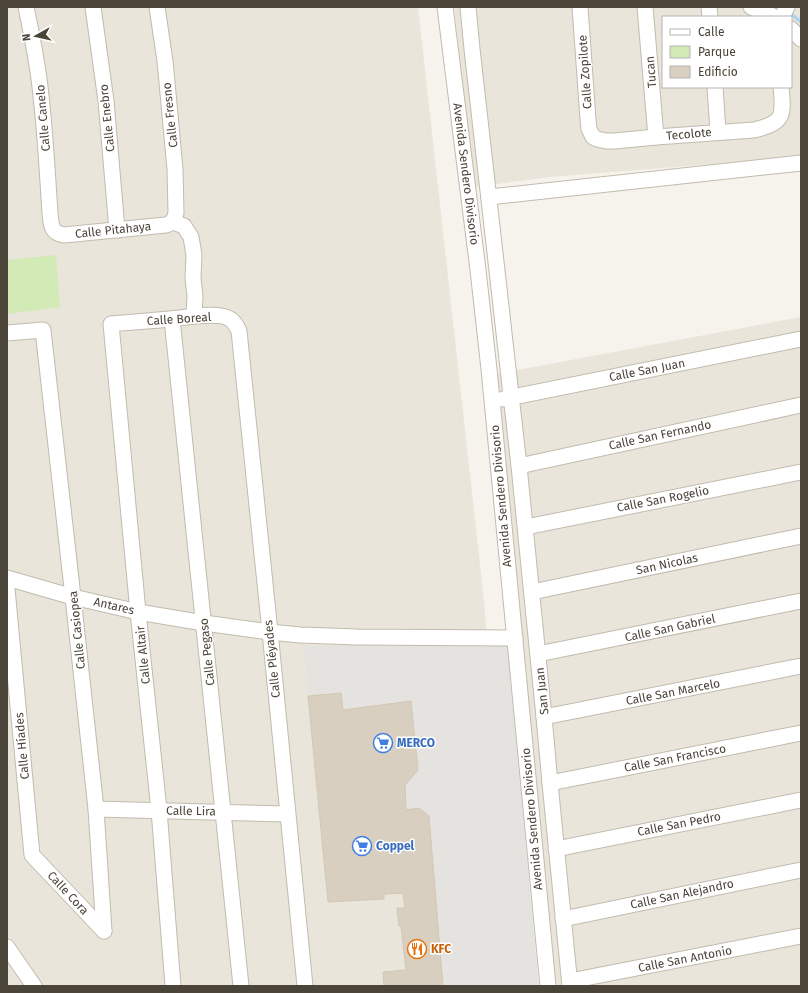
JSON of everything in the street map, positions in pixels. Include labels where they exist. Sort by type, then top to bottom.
[{"type":"street","name":"Calle Canelo","points":[[26,7],[39,78],[51,224],[54,230]]},
{"type":"street","name":"Calle Enebro","points":[[93,7],[106,101],[117,230]]},
{"type":"street","name":"Calle Fresno","points":[[157,7],[165,61],[175,169],[176,213],[173,222]]},
{"type":"street","name":"Avenida Sendero Divisorio","points":[[445,7],[478,270],[492,401],[548,986]]},
{"type":"street","name":"Avenida Sendero Divisorio","points":[[468,7],[512,397]]},
{"type":"street","name":"Calle Zopilote","points":[[580,7],[588,119],[589,129],[593,137]]},
{"type":"street","name":"Tucan","points":[[645,7],[656,137]]},
{"type":"street","points":[[751,7],[770,14],[782,13]]},
{"type":"street","points":[[792,30],[801,39]]},
{"type":"street","points":[[715,88],[718,132]]},
{"type":"street","name":"Tecolote","points":[[593,137],[601,140],[615,141],[754,130],[772,125],[778,120],[781,114],[783,102],[781,88]]},
{"type":"street","points":[[489,197],[801,163]]},
{"type":"street","name":"Calle Pitahaya","points":[[54,230],[56,233],[64,235],[166,225],[173,222]]},
{"type":"street","points":[[173,222],[184,226],[192,237],[194,255],[194,316]]},
{"type":"street","name":"Calle Boreal","points":[[112,324],[194,316],[223,316],[235,323],[239,331]]},
{"type":"street","name":"Calle Pegaso","points":[[172,319],[241,986]]},
{"type":"street","name":"Calle Altair","points":[[112,324],[138,612],[159,810],[173,986]]},
{"type":"street","name":"Calle Casiopea","points":[[7,333],[43,330],[96,808],[104,931]]},
{"type":"street","name":"Calle Pléyades","points":[[239,331],[305,986]]},
{"type":"street","name":"Calle San Juan","points":[[492,401],[801,339]]},
{"type":"street","name":"San Juan","points":[[512,397],[570,984]]},
{"type":"street","name":"Calle San Fernando","points":[[519,466],[801,405]]},
{"type":"street","name":"Calle San Rogelio","points":[[526,527],[801,472]]},
{"type":"street","name":"San Nicolas","points":[[532,592],[801,536]]},
{"type":"street","name":"Antares","points":[[7,578],[73,597],[138,612],[270,632],[300,635],[357,637],[515,638]]},
{"type":"street","name":"Calle Híades","points":[[7,589],[32,855]]},
{"type":"street","name":"Calle San Gabriel","points":[[538,654],[801,601]]},
{"type":"street","name":"Calle San Marcelo","points":[[544,717],[801,666]]},
{"type":"street","name":"Calle San Francisco","points":[[550,783],[801,733]]},
{"type":"street","name":"Calle San Pedro","points":[[556,849],[801,800]]},
{"type":"street","name":"Calle Lira","points":[[96,808],[287,814]]},
{"type":"street","name":"Calle Cora","points":[[32,855],[104,931]]},
{"type":"street","name":"Calle San Alejandro","points":[[563,919],[801,870]]},
{"type":"street","name":"Calle San Antonio","points":[[570,984],[801,936]]},
{"type":"street","points":[[7,947],[31,985]]},
{"type":"shaded area","points":[[7,7],[418,7],[484,601],[514,986],[7,986]]},
{"type":"shaded area","points":[[454,7],[801,7],[801,157],[550,177],[474,187]]},
{"type":"shaded area","points":[[801,317],[801,986],[545,986],[485,376]]},
{"type":"shaded area","points":[[507,643],[539,986],[444,986],[429,816],[419,808],[406,810],[405,785],[418,770],[411,702],[343,709],[341,693],[308,696],[304,646]]},
{"type":"green space","points":[[56,255],[60,307],[7,314],[7,260]]},
{"type":"building","points":[[341,693],[343,710],[411,701],[418,770],[405,785],[406,810],[419,808],[429,816],[443,986],[384,986],[383,972],[406,970],[401,925],[399,926],[397,908],[405,908],[403,893],[384,894],[384,899],[328,902],[308,696]]},
{"type":"waterway","points":[[789,12],[801,22]]},
{"type":"place","name":"MERCO","points":[[383,743]]},
{"type":"place","name":"Coppel","points":[[362,846]]},
{"type":"place","name":"KFC","points":[[417,949]]}]
